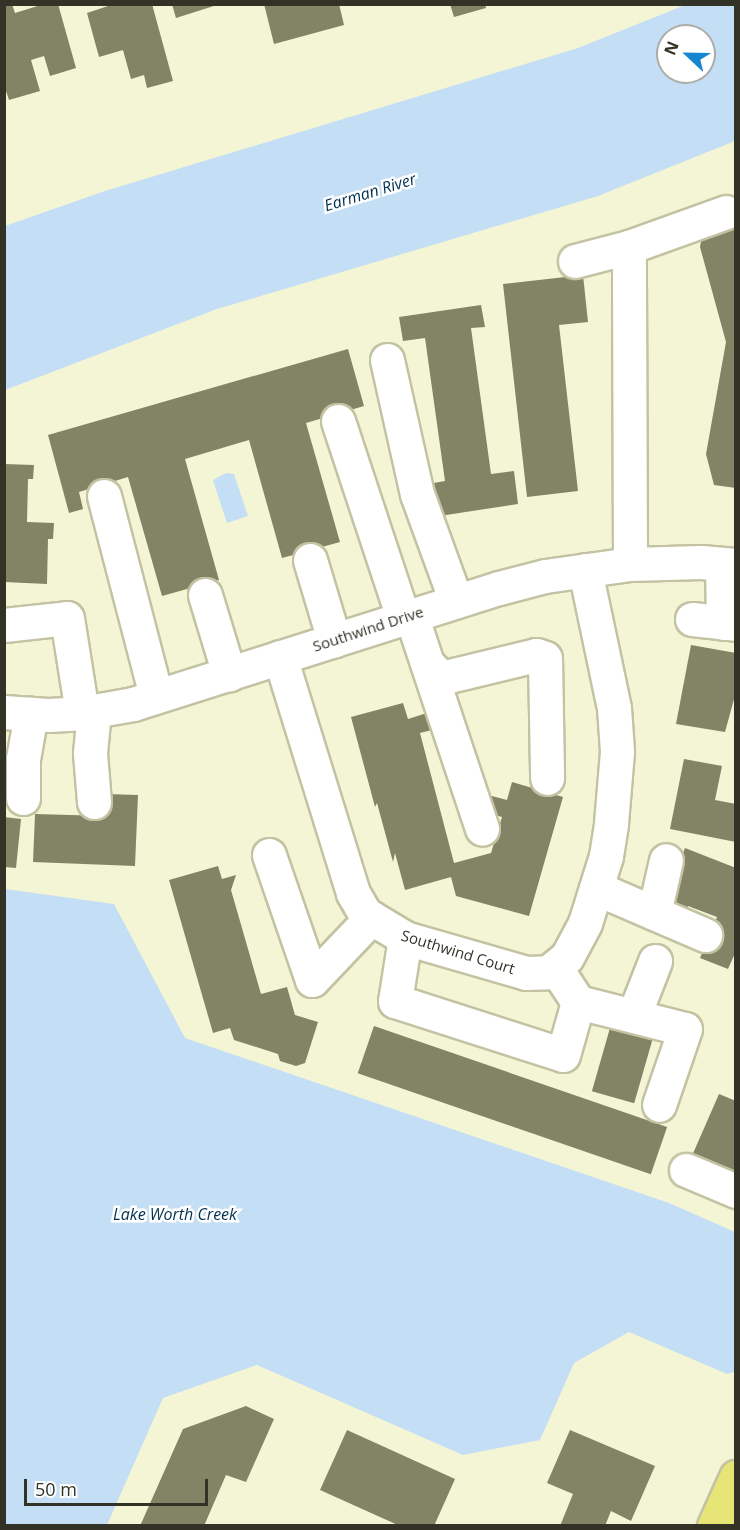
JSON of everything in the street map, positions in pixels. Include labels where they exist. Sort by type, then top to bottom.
[{"type":"main road","points":[[714,1526],[735,1478]]},
{"type":"street","points":[[575,261],[629,247],[726,212]]},
{"type":"street","points":[[629,247],[630,564]]},
{"type":"street","points":[[387,360],[417,494],[456,602]]},
{"type":"street","points":[[338,421],[407,617],[427,663],[482,828]]},
{"type":"street","points":[[104,496],[156,696]]},
{"type":"street","points":[[310,560],[334,640]]},
{"type":"street","name":"Southwind Drive","points":[[18,713],[88,712],[156,696],[533,579],[630,564],[729,565]]},
{"type":"street","points":[[717,622],[729,565]]},
{"type":"street","points":[[585,570],[614,708],[617,751],[609,834],[596,888],[585,923],[567,957],[555,967],[578,1002],[685,1029],[659,1105]]},
{"type":"street","points":[[205,595],[229,674]]},
{"type":"street","points":[[4,625],[67,618],[88,712],[94,802]]},
{"type":"street","points":[[427,663],[441,678],[536,655],[545,658],[547,778]]},
{"type":"street","name":"Southwind Court","points":[[280,657],[353,893],[365,914],[405,938],[526,973],[549,972],[555,967]]},
{"type":"street","points":[[18,713],[23,759],[23,798]]},
{"type":"street","points":[[269,855],[312,980],[371,918]]},
{"type":"street","points":[[654,913],[666,860]]},
{"type":"street","points":[[596,888],[705,935]]},
{"type":"street","points":[[405,938],[395,1001],[563,1055],[578,1002]]},
{"type":"street","points":[[634,1015],[655,961]]},
{"type":"street","points":[[686,1170],[735,1191]]},
{"type":"water","name":"Earman River","points":[[685,5],[735,5],[735,141],[598,196],[217,309],[5,390],[5,226],[105,191],[578,48]]},
{"type":"water","points":[[226,473],[234,474],[248,516],[227,523],[213,480]]},
{"type":"water","name":"Lake Worth Creek","points":[[5,889],[114,904],[185,1038],[669,1203],[735,1232],[735,1372],[727,1374],[629,1332],[574,1363],[540,1440],[463,1455],[257,1365],[163,1398],[107,1525],[5,1525]]},
{"type":"building","points":[[4,4],[12,4],[15,13],[44,4],[58,4],[76,68],[50,76],[44,56],[31,60],[40,91],[9,100],[4,85]]},
{"type":"building","points":[[114,4],[152,4],[173,81],[147,88],[144,75],[131,79],[123,50],[99,57],[87,13]]},
{"type":"building","points":[[172,4],[217,4],[217,5],[176,18]]},
{"type":"building","points":[[264,4],[339,4],[344,25],[274,44]]},
{"type":"building","points":[[450,4],[485,4],[486,8],[454,17]]},
{"type":"building","points":[[736,221],[736,488],[714,485],[706,454],[726,342],[700,247],[703,230]]},
{"type":"building","points":[[583,275],[588,322],[559,325],[578,491],[527,497],[503,284]]},
{"type":"building","points":[[481,305],[485,327],[471,328],[491,474],[514,471],[518,504],[433,517],[428,484],[445,481],[425,338],[403,341],[399,317]]},
{"type":"building","points":[[348,349],[364,406],[306,423],[340,542],[282,558],[249,440],[185,459],[219,580],[162,596],[128,477],[79,492],[83,509],[69,513],[48,435]]},
{"type":"building","points":[[4,464],[34,465],[33,479],[28,479],[27,522],[54,523],[53,539],[48,539],[47,584],[4,582]]},
{"type":"building","points":[[691,645],[736,653],[736,692],[725,732],[676,724]]},
{"type":"building","points":[[403,703],[408,719],[427,713],[432,730],[420,733],[454,863],[491,853],[502,817],[484,812],[488,795],[507,800],[512,782],[563,797],[529,916],[456,896],[451,877],[405,890],[395,853],[393,862],[377,803],[375,807],[351,717]]},
{"type":"building","points":[[684,759],[722,766],[715,800],[736,804],[736,842],[670,829]]},
{"type":"building","points":[[106,794],[138,795],[135,866],[33,862],[35,814],[105,816]]},
{"type":"building","points":[[4,817],[21,819],[16,868],[4,867]]},
{"type":"building","points":[[685,848],[736,868],[736,951],[728,969],[700,958],[717,917],[688,906],[683,918],[661,908]]},
{"type":"building","points":[[218,866],[222,879],[236,875],[231,890],[261,994],[287,987],[295,1015],[318,1022],[305,1063],[296,1066],[280,1061],[278,1054],[234,1040],[230,1028],[213,1033],[169,880]]},
{"type":"building","points":[[612,1021],[654,1033],[634,1103],[592,1091]]},
{"type":"building","points":[[374,1026],[667,1127],[651,1174],[358,1073]]},
{"type":"building","points":[[719,1094],[736,1101],[736,1177],[691,1158]]},
{"type":"building","points":[[246,1406],[274,1419],[246,1482],[226,1475],[204,1526],[140,1526],[183,1429]]},
{"type":"building","points":[[347,1430],[455,1479],[434,1526],[400,1526],[320,1490]]},
{"type":"building","points":[[570,1430],[655,1466],[631,1521],[611,1511],[605,1526],[560,1526],[573,1494],[547,1483]]}]
